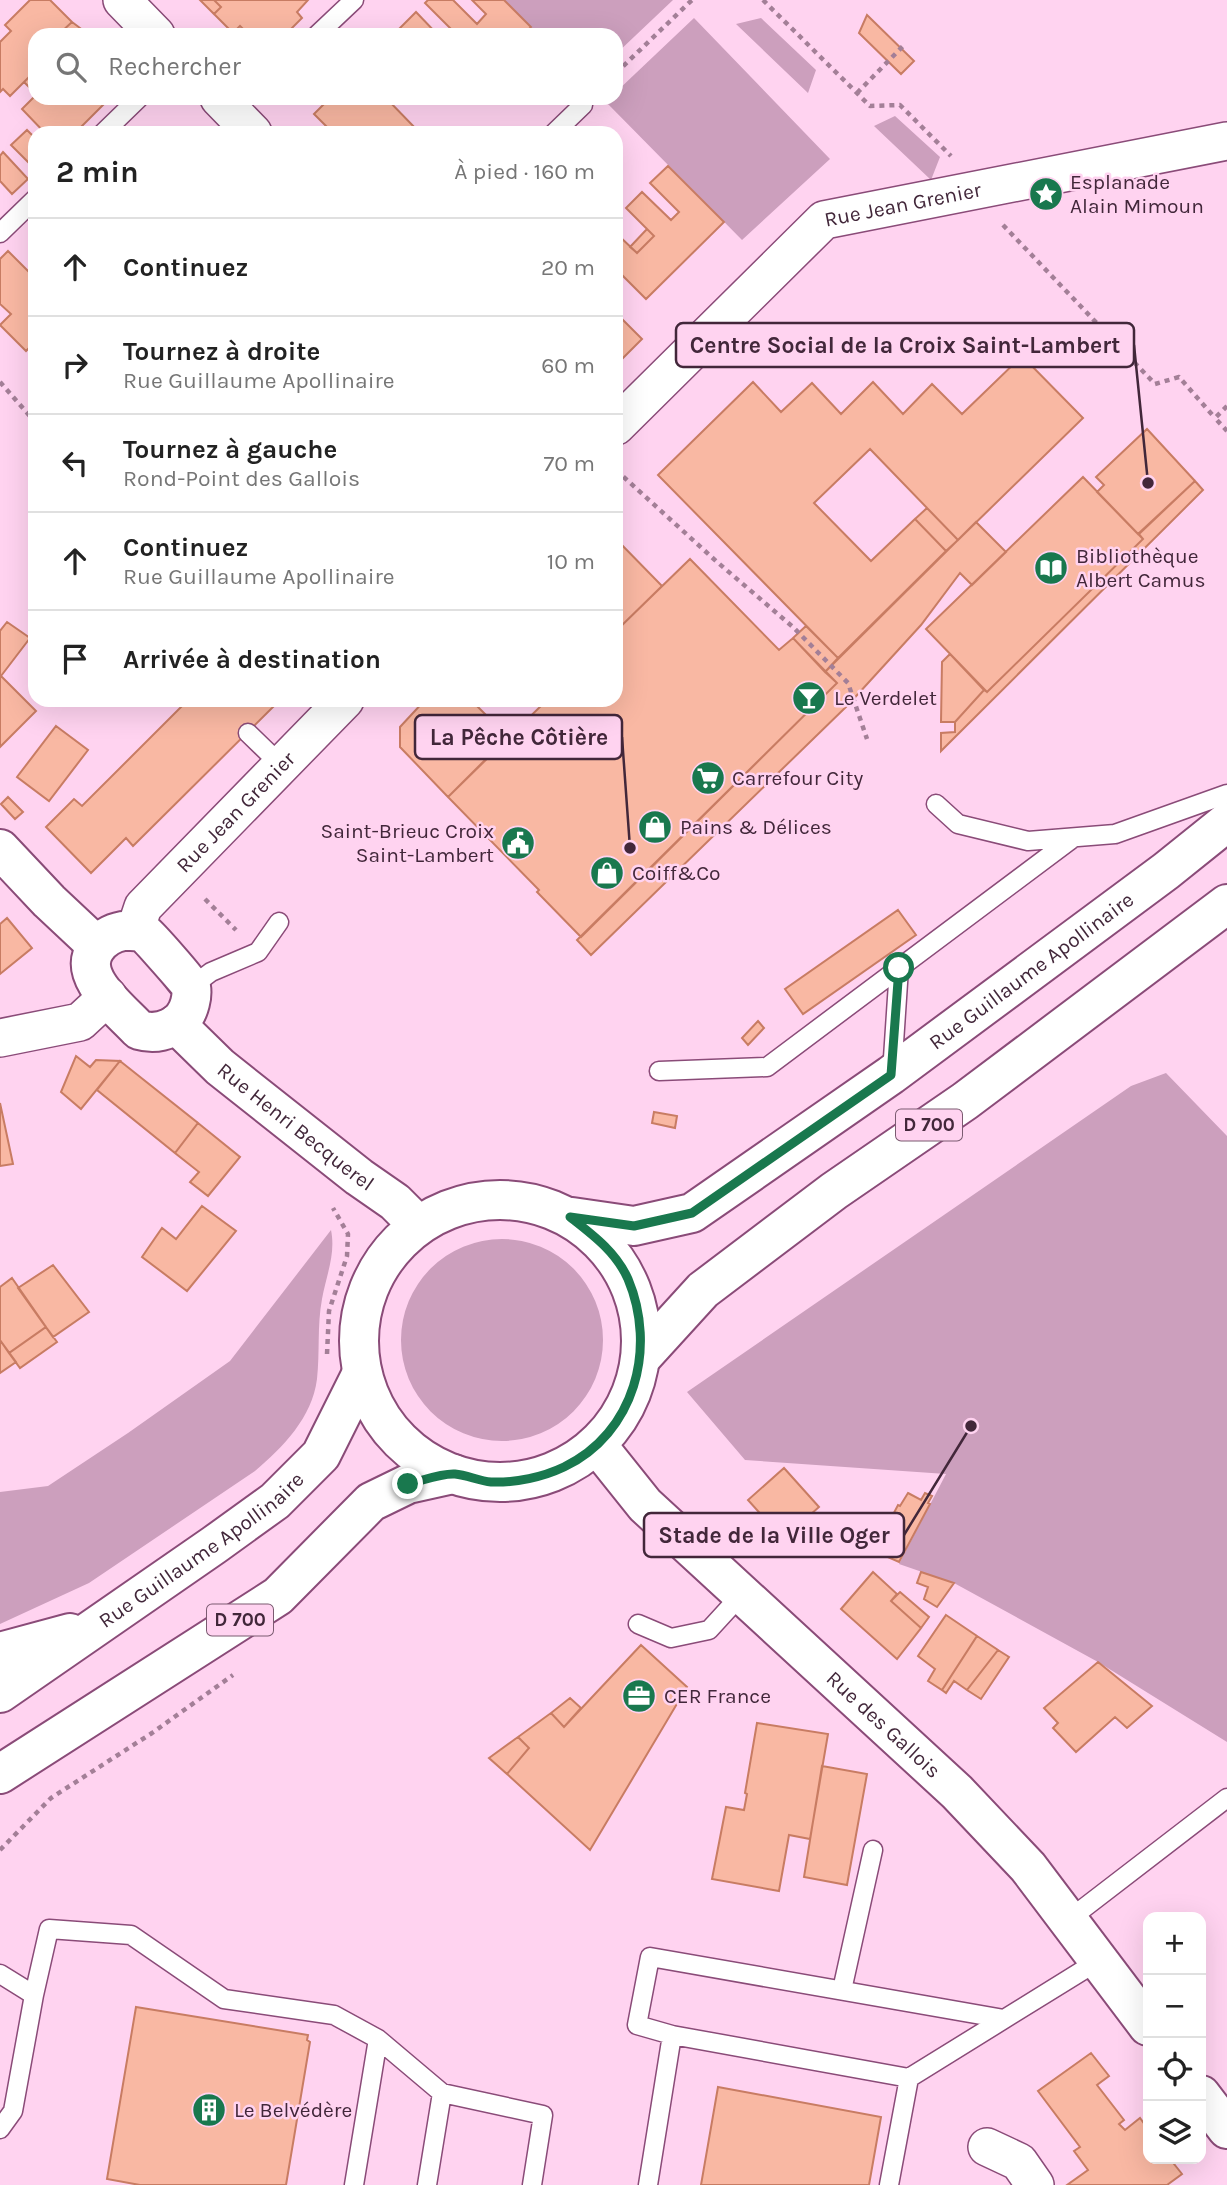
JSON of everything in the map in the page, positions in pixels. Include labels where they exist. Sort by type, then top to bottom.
[{"type":"main road","name":"Rue Guillaume Apollinaire","points":[[570,1217],[634,1226],[692,1213],[891,1075],[1166,871],[1227,822]]},
{"type":"main road","points":[[0,849],[49,901],[97,946]]},
{"type":"main road","name":"D 700","points":[[641,1358],[704,1290],[834,1191],[965,1101],[1225,908]]},
{"type":"main road","points":[[135,931],[146,935],[191,987],[188,1011],[176,1024],[160,1032],[139,1030],[92,978],[89,967],[97,946],[114,933],[135,931]]},
{"type":"main road","name":"Rue Henri Becquerel","points":[[176,1024],[220,1068],[395,1202],[418,1225]]},
{"type":"main road","points":[[493,1199],[533,1203],[570,1217],[603,1243],[627,1277],[640,1316],[641,1358],[633,1390],[618,1419],[597,1445],[565,1467],[529,1479],[491,1482],[453,1474],[412,1451],[380,1416],[345,1366],[359,1331],[368,1291],[388,1254],[418,1225],[454,1207],[493,1199]]},
{"type":"main road","name":"Rue Guillaume Apollinaire","points":[[0,1693],[275,1501],[321,1455],[345,1366]]},
{"type":"main road","name":"Rue des Gallois","points":[[597,1445],[645,1505],[957,1792],[1028,1867],[1143,2020]]},
{"type":"main road","name":"D 700","points":[[0,1774],[278,1596],[371,1503],[408,1484],[453,1474]]},
{"type":"main road","points":[[0,1652],[99,1625]]},
{"type":"main road","points":[[1206,2101],[1227,2129]]},
{"type":"street","points":[[122,0],[149,28]]},
{"type":"street","name":"Rue Jean Grenier","points":[[623,419],[824,220],[1227,141]]},
{"type":"street","name":"Rue Jean Grenier","points":[[135,931],[143,907],[338,707]]},
{"type":"street","points":[[0,1038],[80,1022],[108,996]]},
{"type":"street","points":[[986,2147],[1018,2162],[1035,2185]]},
{"type":"lane","points":[[324,28],[354,0]]},
{"type":"lane","points":[[110,126],[132,105]]},
{"type":"lane","points":[[561,126],[583,105]]},
{"type":"lane","points":[[0,233],[28,206]]},
{"type":"lane","points":[[248,733],[281,765]]},
{"type":"lane","points":[[936,804],[958,824],[1028,842],[1115,834],[1227,794]]},
{"type":"lane","points":[[659,1071],[767,1068],[1073,838]]},
{"type":"lane","points":[[191,987],[211,972],[258,952],[279,922]]},
{"type":"lane","points":[[891,1075],[899,968]]},
{"type":"lane","points":[[638,1624],[671,1638],[709,1630],[742,1594]]},
{"type":"lane","points":[[1067,1921],[1227,1798]]},
{"type":"lane","points":[[842,1990],[873,1850]]},
{"type":"lane","points":[[0,2129],[50,1929],[131,1935],[224,1999],[334,2015],[378,2039],[442,2093],[543,2115],[532,2185]]},
{"type":"lane","points":[[1004,2019],[650,1957],[637,2025],[672,2035],[909,2078],[1098,1961]]},
{"type":"lane","points":[[0,1974],[34,1995]]},
{"type":"lane","points":[[648,2185],[672,2035]]},
{"type":"lane","points":[[354,2185],[378,2039]]},
{"type":"lane","points":[[889,2185],[909,2078]]},
{"type":"lane","points":[[427,2185],[442,2093]]},
{"type":"path","points":[[623,66],[692,0]]},
{"type":"path","points":[[763,0],[870,106],[900,105],[984,189],[989,211],[1155,384],[1179,376],[1227,431]]},
{"type":"path","points":[[857,93],[904,45]]},
{"type":"path","points":[[0,382],[28,414]]},
{"type":"path","points":[[1215,418],[1227,406]]},
{"type":"path","points":[[623,476],[793,627],[848,683],[867,739]]},
{"type":"path","points":[[177,872],[258,952]]},
{"type":"path","points":[[329,1199],[348,1234],[347,1256],[329,1311],[345,1366]]},
{"type":"shaded area","points":[[504,0],[673,0],[623,47],[623,28],[532,28]]},
{"type":"shaded area","points":[[694,18],[830,159],[742,240],[609,105],[623,105],[623,85]]},
{"type":"shaded area","points":[[761,18],[816,70],[808,93],[736,24]]},
{"type":"shaded area","points":[[895,116],[940,157],[931,180],[874,126]]},
{"type":"shaded area","points":[[1166,1073],[1227,1136],[1227,1742],[1098,1662],[954,1583],[899,1564],[946,1474],[745,1460],[687,1392],[1131,1086]]},
{"type":"shaded area","points":[[331,1230],[331,1256],[320,1309],[317,1379],[303,1419],[286,1442],[255,1471],[89,1583],[0,1624],[0,1492],[48,1486],[230,1361]]},
{"type":"shaded area","points":[[502,1239],[541,1247],[558,1256],[573,1269],[586,1284],[595,1301],[603,1340],[595,1379],[586,1396],[573,1411],[558,1424],[541,1433],[502,1441],[463,1433],[446,1424],[431,1411],[418,1396],[409,1379],[401,1340],[409,1301],[418,1284],[431,1269],[446,1256],[463,1247]]},
{"type":"building","points":[[30,0],[50,0],[72,22],[66,28],[28,28],[28,78],[10,96],[3,89],[0,92],[0,42],[11,31],[5,25]]},
{"type":"building","points":[[200,0],[214,0],[221,7],[214,14]]},
{"type":"building","points":[[214,0],[308,0],[297,12],[302,18],[292,28],[228,28],[214,14],[221,7]]},
{"type":"building","points":[[428,0],[453,0],[477,24],[486,14],[472,0],[504,0],[531,27],[450,28],[425,3]]},
{"type":"building","points":[[416,12],[431,28],[400,28]]},
{"type":"building","points":[[867,15],[914,61],[901,74],[859,33]]},
{"type":"building","points":[[72,22],[80,28],[66,28]]},
{"type":"building","points":[[28,103],[103,105],[82,126],[38,126],[22,109]]},
{"type":"building","points":[[323,105],[393,105],[413,126],[326,126],[314,114]]},
{"type":"building","points":[[28,131],[28,162],[11,145]]},
{"type":"building","points":[[3,152],[28,179],[12,194],[0,181],[0,156]]},
{"type":"building","points":[[668,166],[724,222],[646,299],[623,276],[623,240],[637,253],[654,236],[626,208],[642,192],[671,220],[679,212],[650,183]]},
{"type":"building","points":[[647,229],[654,236],[637,253],[630,247]]},
{"type":"building","points":[[8,251],[28,271],[26,351],[0,325],[11,314],[0,304],[0,259]]},
{"type":"building","points":[[623,320],[642,339],[623,358]]},
{"type":"building","points":[[1022,356],[1083,418],[958,540],[870,449],[814,503],[871,561],[915,519],[946,551],[838,658],[658,475],[753,382],[781,412],[812,383],[841,414],[873,382],[903,414],[932,384],[962,414]]},
{"type":"building","points":[[1147,429],[1195,481],[1138,534],[1097,492],[1104,485],[1096,477]]},
{"type":"building","name":"Bibliothèque Albert Camus","points":[[1083,477],[1143,539],[987,692],[926,629]]},
{"type":"building","points":[[1195,481],[1203,490],[941,751],[941,733],[955,732],[955,722],[984,690],[987,692],[1143,539],[1139,534]]},
{"type":"building","points":[[927,508],[958,540],[946,551],[915,519]]},
{"type":"building","points":[[976,522],[1006,552],[972,585],[960,573],[921,625],[848,705],[591,955],[577,940],[837,683],[825,672]]},
{"type":"building","points":[[623,546],[662,586],[623,624]]},
{"type":"building","points":[[690,559],[779,650],[793,638],[837,683],[581,937],[448,797],[540,707],[623,707],[623,624]]},
{"type":"building","points":[[7,622],[28,637],[28,641],[1,676],[28,703],[28,707],[36,711],[0,747],[0,631]]},
{"type":"building","points":[[806,626],[838,658],[825,672],[793,638]]},
{"type":"building","points":[[950,654],[984,690],[955,722],[941,722],[942,662]]},
{"type":"building","points":[[181,707],[273,707],[133,846],[126,838],[91,873],[46,827],[74,799],[82,806]]},
{"type":"building","points":[[419,707],[478,707],[508,737],[448,797],[400,747],[400,727]]},
{"type":"building","points":[[56,726],[88,750],[49,801],[17,777]]},
{"type":"building","points":[[8,797],[23,812],[15,819],[1,804]]},
{"type":"building","points":[[898,910],[916,935],[803,1014],[785,989]]},
{"type":"building","points":[[7,918],[32,948],[0,974],[0,924]]},
{"type":"building","points":[[758,1021],[764,1028],[748,1045],[742,1038]]},
{"type":"building","points":[[76,1056],[90,1067],[96,1060],[120,1061],[81,1109],[61,1092]]},
{"type":"building","points":[[120,1061],[198,1123],[175,1153],[97,1090]]},
{"type":"building","points":[[0,1103],[13,1164],[0,1166]]},
{"type":"building","points":[[654,1112],[677,1116],[675,1128],[652,1123]]},
{"type":"building","points":[[198,1123],[240,1157],[208,1196],[190,1182],[199,1172],[175,1153]]},
{"type":"building","points":[[202,1206],[236,1231],[187,1291],[142,1257],[162,1228],[176,1239]]},
{"type":"building","points":[[53,1265],[89,1312],[53,1337],[18,1288]]},
{"type":"building","points":[[12,1278],[46,1327],[9,1353],[0,1340],[0,1287]]},
{"type":"building","points":[[46,1327],[57,1342],[20,1368],[9,1353]]},
{"type":"building","points":[[0,1340],[16,1362],[0,1373]]},
{"type":"building","points":[[784,1468],[819,1507],[783,1539],[748,1500]]},
{"type":"building","points":[[908,1493],[921,1500],[925,1493],[932,1496],[899,1562],[874,1551],[898,1505],[900,1506]]},
{"type":"building","points":[[873,1572],[897,1594],[891,1601],[921,1628],[897,1659],[841,1609]]},
{"type":"building","points":[[921,1572],[954,1583],[937,1607],[924,1599],[928,1587],[917,1583]]},
{"type":"building","points":[[900,1592],[929,1617],[921,1628],[891,1601]]},
{"type":"building","points":[[946,1615],[977,1636],[942,1690],[928,1681],[935,1669],[918,1656]]},
{"type":"building","points":[[977,1636],[998,1650],[967,1690],[954,1681],[946,1693],[942,1690]]},
{"type":"building","points":[[641,1645],[687,1687],[590,1850],[507,1774],[529,1748],[518,1737],[551,1713],[564,1727]]},
{"type":"building","points":[[998,1650],[1009,1657],[981,1699],[967,1690]]},
{"type":"building","points":[[1098,1662],[1152,1706],[1127,1728],[1115,1717],[1076,1752],[1053,1728],[1058,1723],[1044,1708]]},
{"type":"building","points":[[570,1698],[581,1708],[564,1727],[551,1713]]},
{"type":"building","points":[[757,1723],[828,1734],[810,1839],[789,1835],[779,1891],[712,1879],[726,1807],[744,1810]]},
{"type":"building","points":[[518,1737],[529,1748],[507,1774],[489,1758]]},
{"type":"building","points":[[822,1766],[867,1774],[847,1885],[804,1877]]},
{"type":"building","name":"Le Belvédère","points":[[136,2007],[308,2035],[307,2040],[310,2042],[286,2185],[140,2185],[107,2179]]},
{"type":"building","points":[[1091,2053],[1109,2076],[1097,2085],[1124,2120],[1119,2124],[1125,2130],[1140,2118],[1143,2122],[1143,2164],[1174,2164],[1182,2174],[1167,2185],[1067,2185],[1088,2170],[1074,2151],[1080,2147],[1038,2091]]},
{"type":"building","points":[[718,2087],[881,2117],[869,2185],[701,2185]]},
{"type":"place","name":"Esplanade Alain Mimoun","points":[[1046,194]]},
{"type":"place","name":"Centre Social de la Croix Saint-Lambert","points":[[1148,483]]},
{"type":"place","name":"Bibliothèque Albert Camus","points":[[1051,568]]},
{"type":"place","name":"Le Verdelet","points":[[809,698]]},
{"type":"place","name":"Carrefour City","points":[[708,778]]},
{"type":"place","name":"Pains & Délices","points":[[655,827]]},
{"type":"place","name":"Saint-Brieuc Croix Saint-Lambert","points":[[518,843]]},
{"type":"place","name":"La Pêche Côtière","points":[[630,848]]},
{"type":"place","name":"Coiff&Co","points":[[607,873]]},
{"type":"place","name":"Stade de la Ville Oger","points":[[971,1426]]},
{"type":"place","name":"CER France","points":[[639,1696]]},
{"type":"place","name":"Le Belvédère","points":[[209,2110]]},
{"type":"route","points":[[408,1484],[453,1474],[491,1482],[529,1479],[565,1467],[597,1445],[618,1419],[633,1390],[641,1358],[640,1316],[627,1277],[603,1243],[570,1217],[634,1226],[692,1213],[891,1075],[899,968]]}]
